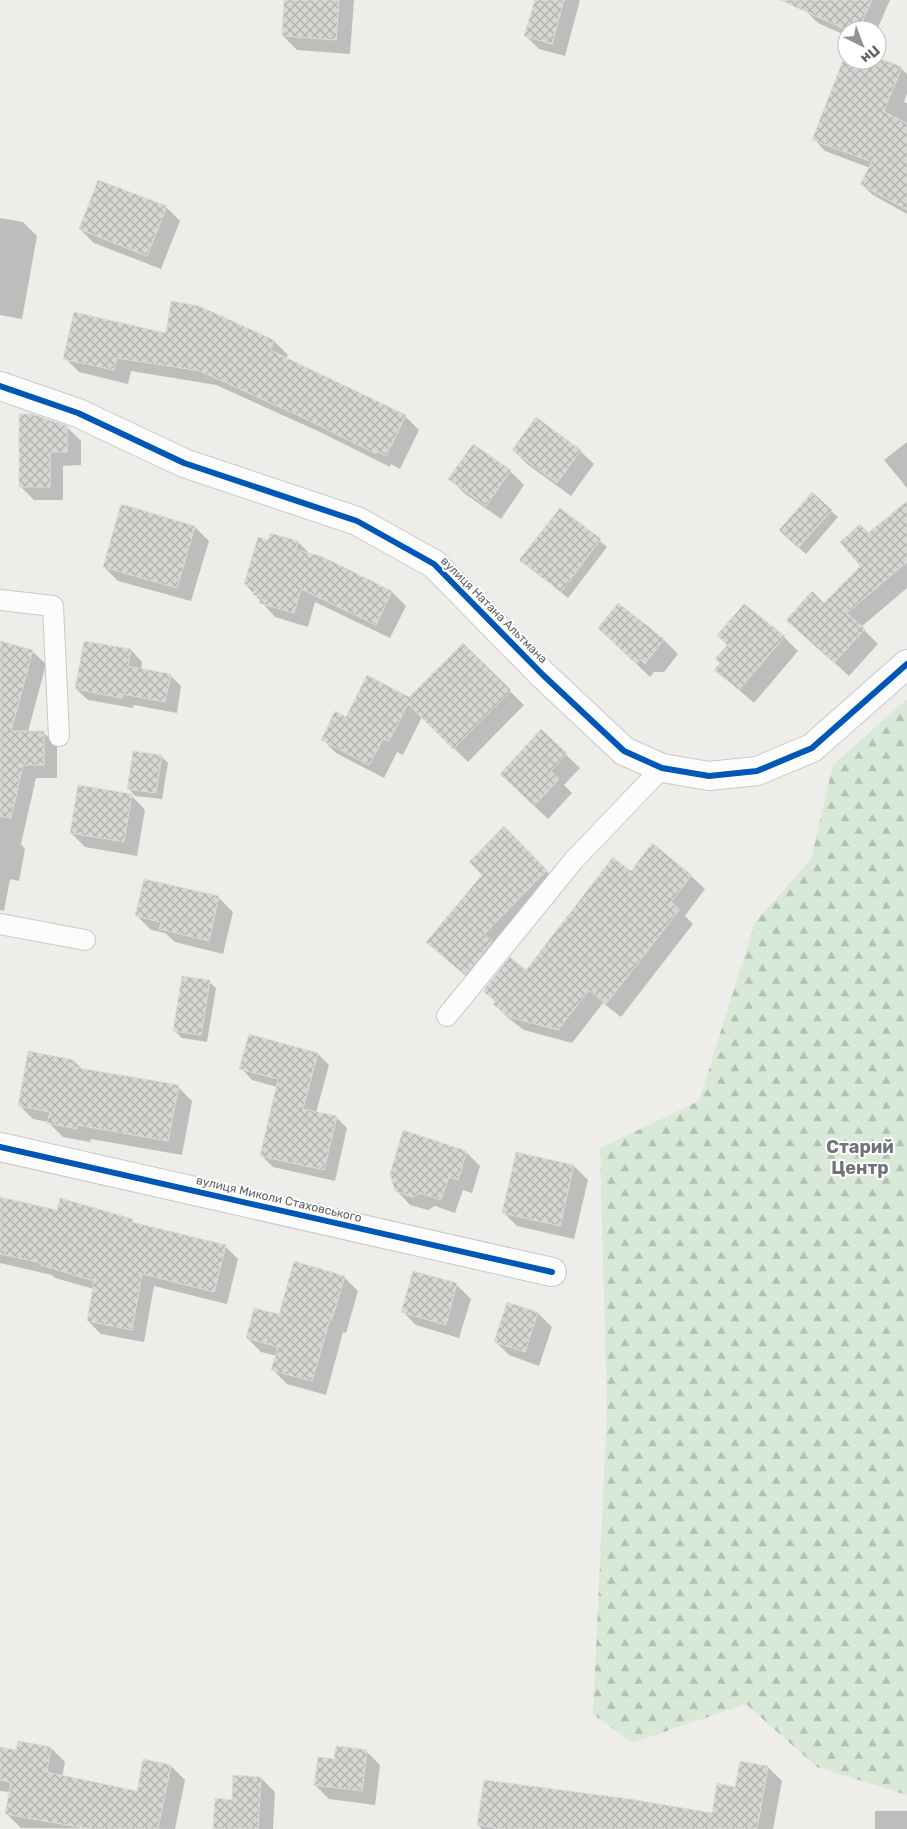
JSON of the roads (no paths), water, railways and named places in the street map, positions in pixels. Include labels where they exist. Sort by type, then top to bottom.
[{"type":"street","name":"вулиця Натана Альтмана","points":[[0,386],[78,413],[184,464],[357,521],[434,564],[543,675],[624,751],[662,768],[709,776],[756,771],[812,748],[907,664]]},
{"type":"street","name":"вулиця Миколи Стаховського","points":[[0,1147],[552,1272]]},
{"type":"lane","points":[[0,600],[53,606],[59,736]]},
{"type":"lane","points":[[446,1016],[574,860],[662,768]]},
{"type":"lane","points":[[0,924],[85,940]]},
{"type":"district","name":"Старий Центр","points":[[860,1157]]}]
